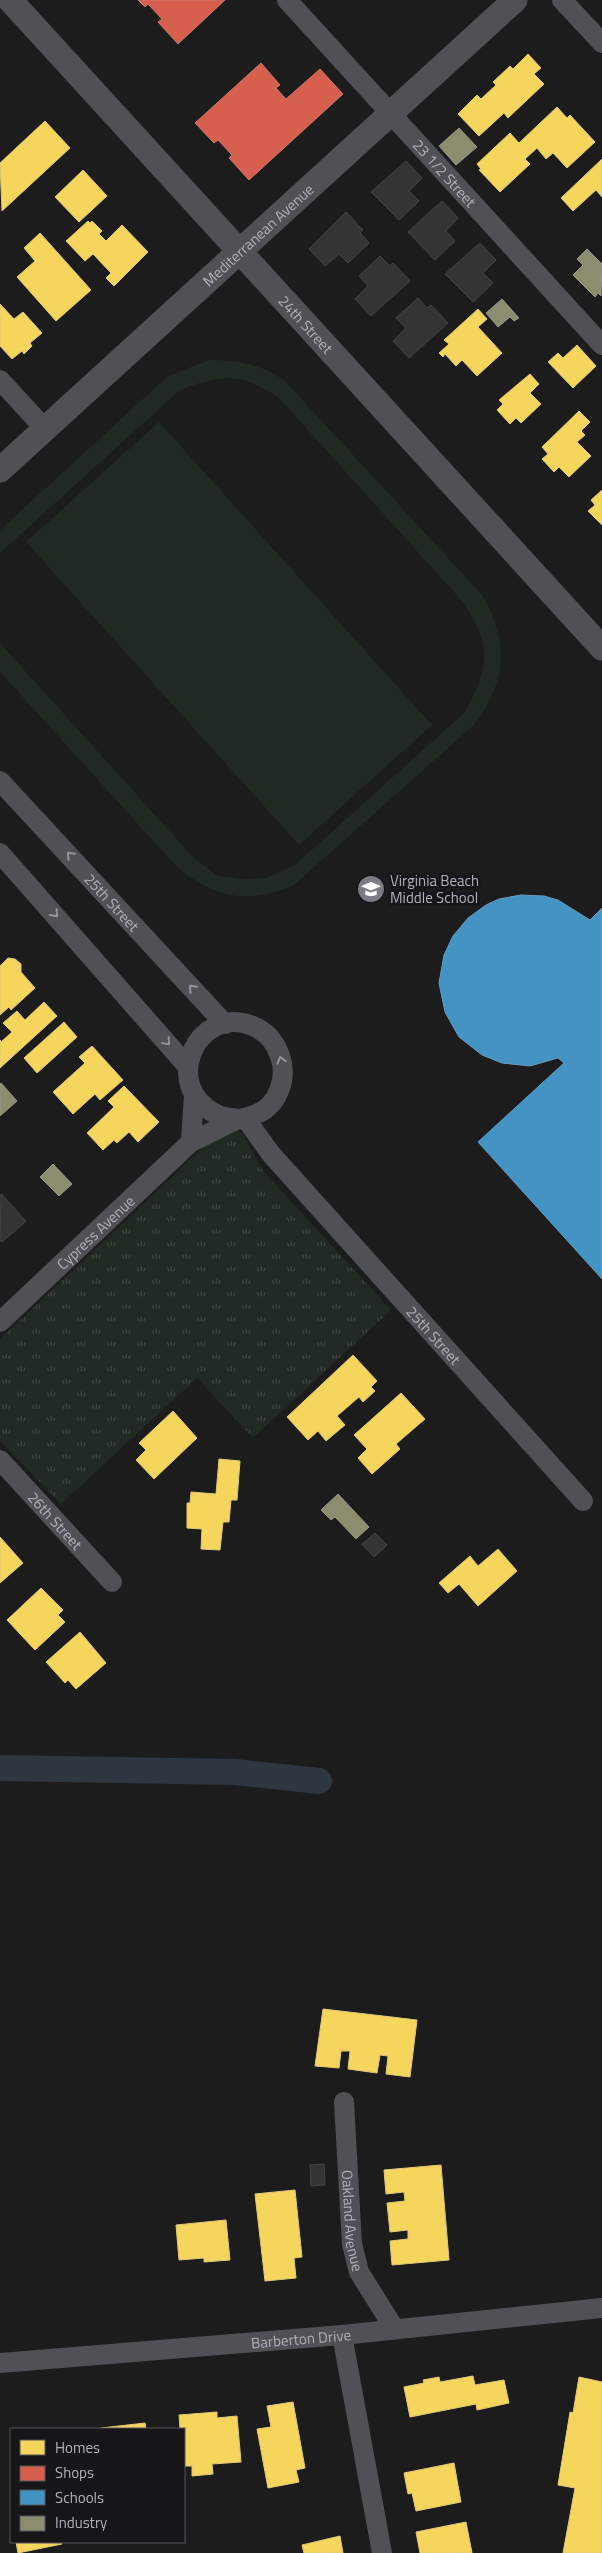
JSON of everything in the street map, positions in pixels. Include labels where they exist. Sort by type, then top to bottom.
[{"type":"street","name":"24th Street","points":[[10,0],[602,648]]},
{"type":"street","name":"23 1/2 Street","points":[[287,0],[602,345]]},
{"type":"street","name":"Mediterranean Avenue","points":[[0,470],[515,0]]},
{"type":"street","points":[[562,0],[602,43]]},
{"type":"street","points":[[0,380],[45,429]]},
{"type":"street","name":"25th Street","points":[[0,781],[225,1024]]},
{"type":"street","points":[[0,853],[188,1067],[188,1079],[194,1094],[204,1107],[218,1116],[242,1118],[265,1110],[276,1097]]},
{"type":"street","name":"25th Street","points":[[188,1067],[192,1051],[202,1036],[210,1030],[225,1024],[247,1024],[262,1030],[276,1045],[284,1066],[282,1082],[268,1123],[272,1143],[285,1169]]},
{"type":"street","points":[[191,1142],[194,1094]]},
{"type":"street","name":"25th Street","points":[[242,1118],[285,1169],[583,1501]]},
{"type":"street","name":"Cypress Avenue","points":[[0,1322],[191,1142],[242,1118]]},
{"type":"street","name":"26th Street","points":[[0,1460],[112,1582]]},
{"type":"street","name":"Oakland Avenue","points":[[344,2102],[352,2244],[359,2272],[394,2328]]},
{"type":"street","name":"Barberton Drive","points":[[0,2363],[342,2335],[394,2328],[602,2308]]},
{"type":"street","points":[[342,2335],[382,2553]]},
{"type":"green space","points":[[209,360],[249,364],[276,375],[285,381],[483,596],[497,630],[500,646],[501,662],[498,678],[485,709],[474,725],[294,885],[262,895],[246,896],[218,892],[204,886],[176,866],[0,672],[0,643],[193,857],[216,875],[241,879],[267,878],[295,865],[464,713],[473,697],[483,669],[483,643],[472,616],[462,601],[279,398],[266,390],[242,380],[220,379],[180,390],[0,553],[0,530],[168,376]]},
{"type":"green space","points":[[159,422],[432,725],[299,845],[26,542]]},
{"type":"green space","points":[[234,1128],[242,1133],[263,1171],[391,1310],[253,1438],[197,1378],[61,1504],[0,1441],[0,1339],[216,1135]]},
{"type":"building: Homes","points":[[528,54],[541,68],[534,74],[544,84],[508,118],[504,113],[479,136],[458,114],[477,95],[481,99],[496,85],[493,82],[510,66],[513,69]]},
{"type":"building: Homes","points":[[557,107],[567,118],[570,115],[595,142],[567,168],[553,153],[546,159],[537,148],[525,159],[530,164],[500,192],[479,170],[481,169],[477,164],[510,133],[519,143]]},
{"type":"building: Homes","points":[[45,121],[70,148],[2,211],[0,163]]},
{"type":"building: Homes","points":[[602,159],[602,197],[596,190],[573,211],[561,198]]},
{"type":"building: Homes","points":[[83,170],[107,196],[79,222],[55,197]]},
{"type":"building: Homes","points":[[88,221],[90,223],[92,221],[102,231],[99,234],[106,241],[122,225],[148,252],[114,286],[106,278],[111,273],[93,254],[85,261],[66,241]]},
{"type":"building: Homes","points":[[40,233],[91,290],[56,321],[17,277],[35,261],[24,248]]},
{"type":"building: Homes","points":[[0,304],[14,319],[23,312],[42,333],[30,343],[32,346],[24,354],[22,351],[12,359],[0,346]]},
{"type":"building: Homes","points":[[478,309],[487,319],[478,327],[502,353],[477,376],[462,360],[456,366],[445,354],[443,357],[439,353],[449,344],[444,340]]},
{"type":"building: Homes","points":[[577,345],[596,366],[573,388],[548,362],[558,353],[563,358]]},
{"type":"building: Homes","points":[[530,374],[539,384],[530,393],[541,404],[521,423],[516,418],[510,424],[497,410],[503,404],[499,400]]},
{"type":"building: Homes","points":[[579,411],[590,422],[581,431],[585,435],[577,442],[591,456],[569,477],[559,467],[554,472],[542,459],[548,454],[542,447]]},
{"type":"building: Homes","points":[[602,490],[602,525],[588,511],[595,505],[591,500]]},
{"type":"building: Homes","points":[[8,958],[15,959],[21,964],[21,972],[35,988],[11,1010],[9,1007],[0,1015],[0,966]]},
{"type":"building: Homes","points":[[44,1002],[57,1016],[0,1068],[0,1040],[1,1042],[12,1032],[3,1023],[17,1011],[25,1020]]},
{"type":"building: Homes","points":[[64,1022],[77,1037],[37,1073],[24,1058]]},
{"type":"building: Homes","points":[[92,1046],[123,1080],[100,1100],[95,1094],[73,1114],[53,1092],[85,1063],[79,1057]]},
{"type":"building: Homes","points":[[124,1086],[159,1122],[138,1142],[129,1132],[117,1143],[114,1140],[103,1150],[87,1133],[114,1107],[108,1101]]},
{"type":"building: Homes","points":[[353,1355],[377,1381],[371,1387],[375,1391],[363,1402],[359,1397],[337,1416],[345,1425],[326,1441],[318,1431],[308,1440],[287,1417]]},
{"type":"building: Homes","points":[[401,1393],[425,1419],[396,1444],[400,1449],[372,1474],[358,1458],[367,1449],[354,1435]]},
{"type":"building: Homes","points":[[173,1411],[197,1438],[154,1479],[136,1460],[146,1450],[139,1443]]},
{"type":"building: Homes","points":[[219,1459],[240,1461],[237,1500],[231,1500],[229,1522],[223,1522],[220,1550],[201,1549],[202,1529],[187,1528],[187,1503],[190,1503],[191,1492],[216,1494]]},
{"type":"building: Homes","points":[[0,1537],[23,1563],[0,1583]]},
{"type":"building: Homes","points":[[498,1549],[517,1571],[478,1606],[459,1584],[448,1593],[439,1583],[470,1556],[478,1566]]},
{"type":"building: Homes","points":[[41,1588],[63,1610],[58,1615],[65,1622],[35,1650],[7,1620]]},
{"type":"building: Homes","points":[[80,1632],[106,1663],[76,1689],[68,1680],[65,1683],[46,1662]]},
{"type":"building: Homes","points":[[323,2009],[417,2020],[410,2077],[386,2074],[388,2056],[380,2055],[377,2073],[348,2069],[350,2051],[341,2051],[339,2068],[315,2066]]},
{"type":"building: Homes","points":[[441,2165],[449,2260],[392,2265],[390,2241],[408,2239],[408,2230],[390,2232],[387,2203],[405,2201],[404,2192],[386,2194],[384,2170]]},
{"type":"building: Homes","points":[[295,2190],[302,2257],[294,2258],[296,2278],[265,2281],[255,2194]]},
{"type":"building: Homes","points":[[226,2220],[230,2260],[204,2262],[204,2258],[179,2260],[176,2225]]},
{"type":"building: Homes","points":[[473,2376],[475,2385],[504,2380],[509,2403],[477,2410],[476,2404],[410,2417],[404,2387],[424,2383],[423,2380],[439,2377],[440,2382]]},
{"type":"building: Homes","points":[[579,2377],[602,2382],[602,2553],[563,2553],[575,2488],[558,2485],[570,2412],[573,2413]]},
{"type":"building: Homes","points":[[293,2402],[305,2468],[296,2470],[299,2482],[268,2488],[257,2429],[271,2427],[267,2406]]},
{"type":"building: Homes","points":[[217,2412],[217,2418],[237,2416],[241,2462],[212,2464],[213,2474],[192,2476],[192,2466],[185,2466],[185,2428],[180,2428],[179,2415]]},
{"type":"building: Homes","points":[[145,2423],[146,2428],[101,2428]]},
{"type":"building: Homes","points":[[454,2463],[461,2502],[416,2511],[412,2493],[408,2494],[404,2473]]},
{"type":"building: Homes","points":[[466,2522],[472,2553],[420,2553],[416,2532]]},
{"type":"building: Homes","points":[[340,2536],[343,2553],[304,2553],[302,2545]]},
{"type":"building: Homes","points":[[16,2543],[62,2544],[18,2553]]},
{"type":"building: Shops","points":[[138,0],[225,0],[178,44],[158,22],[162,19],[148,4],[145,7]]},
{"type":"building: Shops","points":[[261,63],[280,85],[276,88],[286,99],[320,69],[343,94],[249,180],[229,158],[232,155],[218,140],[214,143],[195,123]]},
{"type":"building: Schools","points":[[521,895],[544,896],[558,900],[590,920],[602,908],[602,1279],[478,1142],[564,1063],[558,1058],[530,1066],[502,1063],[482,1055],[459,1037],[445,1012],[439,983],[444,955],[453,936],[468,918],[486,905],[499,899]]},
{"type":"building: Industry","points":[[459,128],[477,147],[456,165],[439,146]]},
{"type":"building: Industry","points":[[587,249],[602,264],[601,296],[598,293],[595,297],[573,275],[583,265],[577,259]]},
{"type":"building: Industry","points":[[502,299],[519,318],[514,321],[510,317],[498,327],[486,313]]},
{"type":"building: Industry","points":[[0,1084],[17,1101],[0,1116]]},
{"type":"building: Industry","points":[[53,1164],[72,1184],[59,1196],[40,1177]]},
{"type":"building: Industry","points":[[338,1494],[369,1527],[356,1539],[335,1517],[331,1520],[321,1510]]},
{"type":"building: Other","points":[[406,161],[422,178],[409,191],[419,201],[399,220],[371,192]]},
{"type":"building: Other","points":[[442,201],[458,218],[446,231],[455,241],[435,260],[408,232]]},
{"type":"building: Other","points":[[346,212],[363,230],[360,233],[369,243],[348,263],[339,254],[325,266],[309,249]]},
{"type":"building: Other","points":[[480,243],[496,260],[483,273],[493,283],[473,302],[445,274]]},
{"type":"building: Other","points":[[380,256],[390,266],[393,263],[410,281],[371,316],[355,299],[368,286],[359,276]]},
{"type":"building: Other","points":[[418,298],[427,308],[431,305],[448,323],[409,358],[393,341],[406,328],[396,318]]},
{"type":"building: Other","points":[[1,1194],[26,1221],[2,1242],[0,1240]]},
{"type":"building: Other","points":[[375,1533],[387,1545],[374,1557],[362,1544]]},
{"type":"building: Other","points":[[324,2164],[325,2185],[311,2186],[310,2165]]},
{"type":"waterway","points":[[0,1768],[235,1772],[319,1781]]},
{"type":"place","name":"Virginia Beach Middle School","points":[[371,889]]}]
